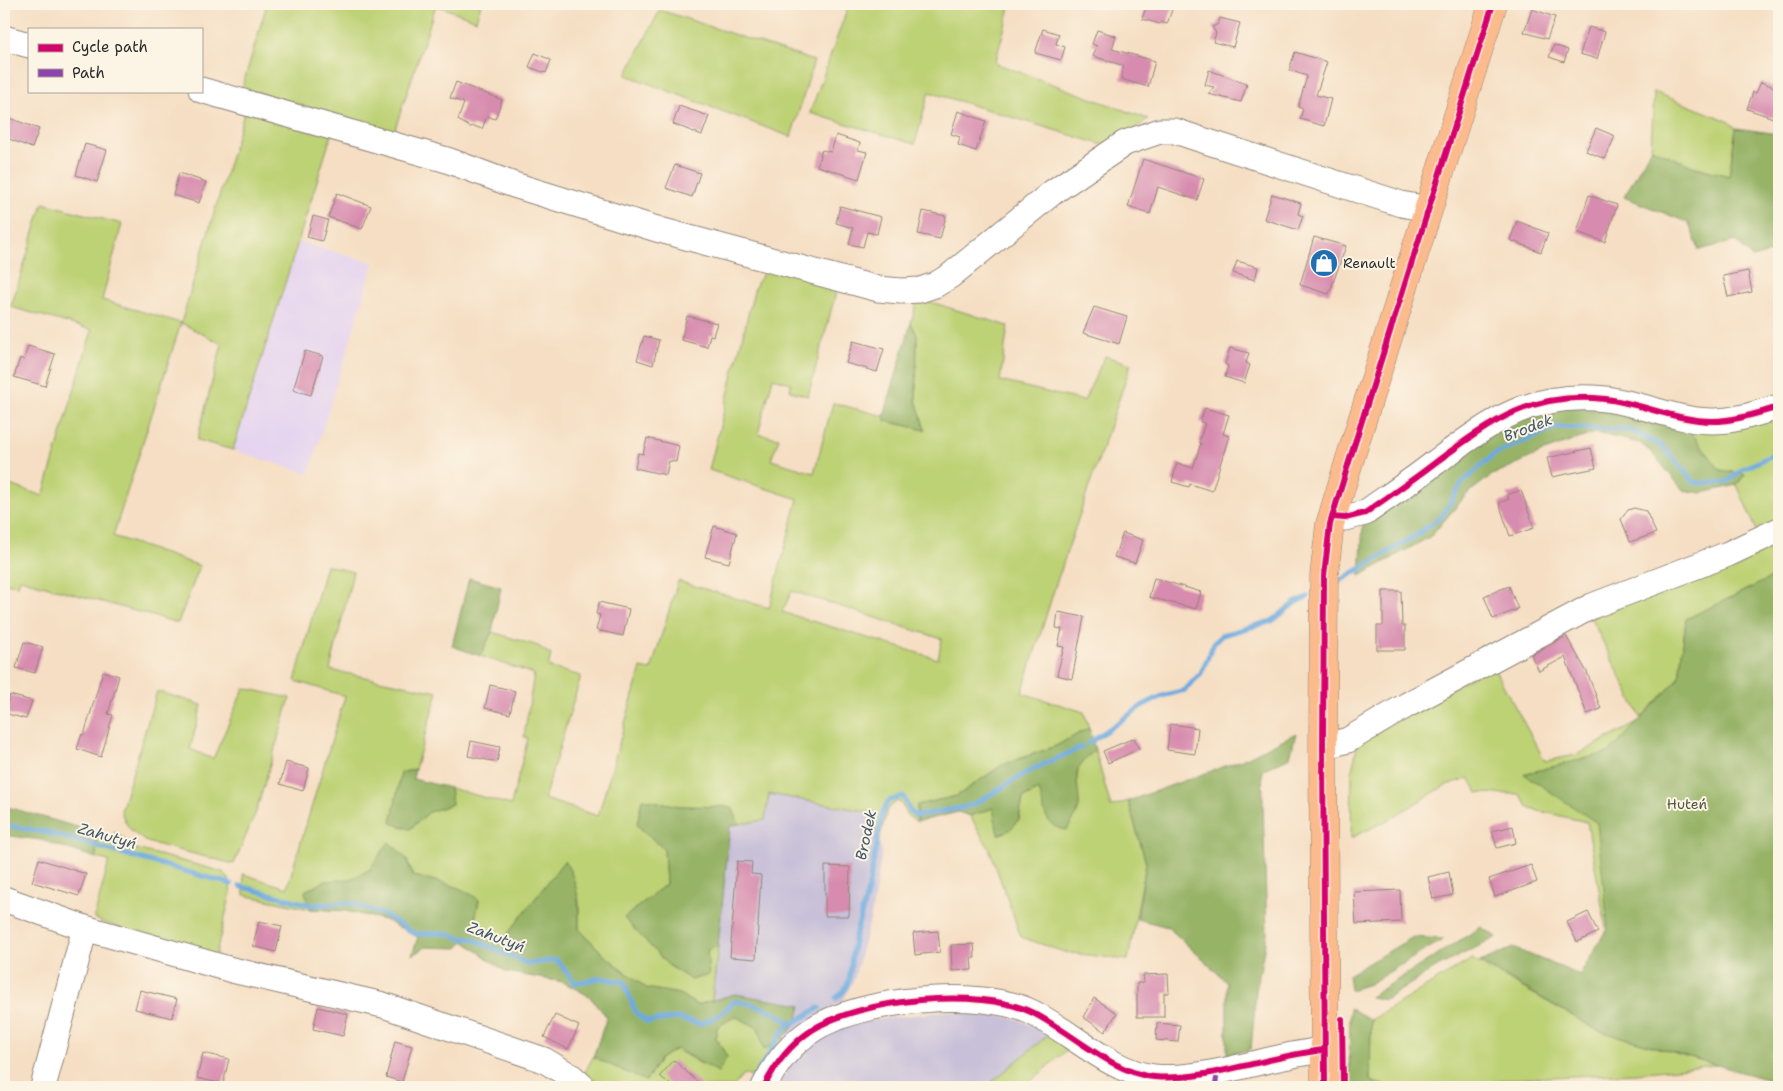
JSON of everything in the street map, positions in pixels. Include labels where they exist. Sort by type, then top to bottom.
[{"type":"main road","points":[[1325,1087],[1324,576],[1332,517],[1493,4]]},
{"type":"street","points":[[4,38],[28,45]]},
{"type":"street","points":[[202,90],[447,160],[514,185],[660,230],[878,289],[920,290],[935,286],[968,262],[1053,192],[1100,158],[1125,143],[1160,131],[1175,132],[1193,137],[1401,204],[1428,209]]},
{"type":"street","points":[[1332,517],[1345,518],[1366,513],[1480,430],[1505,414],[1536,403],[1573,397],[1606,399],[1686,418],[1713,421],[1744,417],[1779,407]]},
{"type":"street","points":[[1323,747],[1348,740],[1407,705],[1592,606],[1728,554],[1779,530]]},
{"type":"street","points":[[4,899],[85,928],[232,970],[383,1005],[544,1060],[572,1077],[583,1087]]},
{"type":"street","points":[[43,1087],[85,928]]},
{"type":"street","points":[[764,1087],[785,1053],[811,1030],[831,1019],[870,1007],[925,1000],[968,999],[998,1001],[1030,1011],[1131,1071],[1152,1077],[1180,1078],[1290,1054],[1324,1050]]},
{"type":"shaded area","points":[[299,242],[374,263],[309,474],[233,450]]},
{"type":"shaded area","points":[[769,794],[870,812],[882,852],[871,916],[854,979],[843,1001],[785,1039],[800,1012],[801,1005],[735,994],[712,1001],[730,825],[765,820]]},
{"type":"shaded area","points":[[951,1011],[1015,1018],[1049,1034],[986,1087],[778,1087],[791,1062],[808,1044],[842,1027],[886,1018]]},
{"type":"green space","points":[[267,4],[481,4],[476,20],[436,5],[394,132],[242,88]]},
{"type":"green space","points":[[849,4],[1011,4],[995,63],[1148,119],[1110,147],[929,92],[915,144],[810,113]]},
{"type":"green space","points":[[660,10],[814,61],[791,137],[626,75]]},
{"type":"green space","points":[[1654,92],[1726,120],[1736,128],[1729,176],[1692,166],[1651,148]]},
{"type":"green space","points":[[245,110],[332,133],[233,450],[197,440],[222,344],[181,323]]},
{"type":"green space","points":[[1736,128],[1779,134],[1779,250],[1752,258],[1736,241],[1699,250],[1689,223],[1624,197],[1651,148],[1692,166],[1729,176]]},
{"type":"green space","points":[[43,203],[122,224],[102,300],[181,323],[113,536],[200,566],[178,623],[20,579],[18,585],[4,583],[4,483],[43,496],[92,330],[11,307]]},
{"type":"green space","points":[[767,267],[838,285],[808,396],[790,391],[791,383],[773,378],[758,434],[779,438],[771,460],[814,473],[833,403],[884,416],[886,421],[925,430],[916,400],[917,335],[911,323],[918,298],[1008,326],[1000,381],[1084,401],[1105,356],[1131,364],[1055,587],[1022,693],[1084,712],[1089,728],[1056,746],[1002,765],[957,796],[917,805],[917,822],[908,816],[901,803],[897,801],[887,810],[879,841],[870,812],[769,794],[765,820],[739,824],[732,807],[680,806],[642,799],[637,825],[664,849],[666,884],[624,918],[707,951],[718,946],[712,1001],[697,1005],[679,994],[646,988],[604,955],[579,929],[579,901],[564,862],[504,939],[473,930],[479,900],[456,887],[413,876],[406,858],[351,879],[325,881],[305,891],[310,909],[244,895],[243,874],[287,888],[345,696],[295,681],[326,565],[353,572],[330,670],[438,692],[415,769],[401,773],[410,829],[429,812],[452,804],[450,788],[511,805],[528,738],[524,737],[534,674],[480,656],[492,632],[538,646],[551,655],[548,667],[581,676],[544,799],[598,816],[641,668],[651,670],[678,581],[769,608],[798,499],[709,470],[755,287]],"holes":[[[792,591],[942,639],[938,659],[782,612]]]},
{"type":"green space","points":[[911,323],[917,335],[916,400],[925,430],[886,421],[884,416]]},
{"type":"green space","points":[[1568,403],[1681,424],[1694,436],[1720,470],[1745,474],[1737,485],[1702,493],[1683,490],[1652,453],[1640,443],[1595,433],[1547,450],[1492,475],[1467,494],[1431,536],[1360,576],[1363,524],[1498,423]]},
{"type":"green space","points":[[1779,410],[1779,525],[1759,536],[1737,485],[1745,474],[1720,470],[1694,436],[1681,424]]},
{"type":"green space","name":"Huteń","points":[[1779,538],[1779,1083],[1597,1030],[1480,962],[1513,948],[1580,975],[1608,927],[1597,823],[1524,774],[1610,752],[1679,678],[1686,619],[1777,575],[1771,543]]},
{"type":"green space","points":[[1771,543],[1777,575],[1686,619],[1679,678],[1641,718],[1589,614]]},
{"type":"green space","points":[[469,578],[501,587],[492,632],[480,656],[452,646]]},
{"type":"green space","points":[[1492,665],[1545,761],[1576,755],[1731,674],[1608,939],[1587,822],[1530,809],[1519,794],[1478,793],[1469,778],[1446,785],[1388,820],[1351,838],[1352,770],[1358,743]]},
{"type":"green space","points":[[244,688],[290,698],[256,812],[234,864],[147,842],[130,829],[121,811],[157,691],[202,705],[190,749],[213,759]]},
{"type":"green space","points":[[1089,728],[1095,750],[1081,764],[1078,770],[1079,808],[1067,830],[1053,825],[1049,821],[1044,811],[1039,790],[1023,798],[1017,821],[1010,829],[998,835],[993,808],[970,816],[958,812],[917,822],[917,805],[957,796],[1002,765],[1056,746]]},
{"type":"green space","points":[[1296,733],[1290,757],[1262,770],[1267,934],[1256,991],[1251,1049],[1227,1055],[1227,982],[1168,927],[1137,919],[1146,863],[1128,801],[1242,760]]},
{"type":"green space","points":[[1095,750],[1111,807],[1128,801],[1146,863],[1128,960],[1064,952],[1021,937],[989,848],[970,816],[994,808],[1019,821],[1023,798],[1039,790],[1079,807],[1076,786],[1079,763]]},
{"type":"green space","points":[[415,769],[413,779],[450,788],[452,804],[429,812],[410,829],[391,823],[401,773]]},
{"type":"green space","points":[[642,799],[680,806],[732,807],[739,824],[730,826],[718,946],[707,951],[709,975],[691,980],[668,965],[624,918],[666,884],[664,849],[637,825]]},
{"type":"green space","points":[[4,806],[98,833],[96,858],[41,840],[4,835]]},
{"type":"green space","points":[[115,832],[136,849],[223,872],[229,879],[231,893],[215,957],[104,923],[94,918],[109,861],[96,858],[98,833],[113,837]]},
{"type":"green space","points":[[389,842],[406,858],[413,876],[456,887],[479,900],[473,930],[504,939],[564,861],[573,876],[575,885],[579,929],[604,955],[646,988],[679,994],[697,1005],[735,994],[801,1005],[796,1021],[789,1032],[778,1042],[764,1050],[758,1028],[735,1016],[717,1027],[716,1038],[727,1057],[718,1072],[676,1049],[660,1059],[646,1081],[593,1057],[607,1017],[589,996],[563,982],[506,972],[464,941],[458,948],[426,947],[412,955],[418,937],[385,920],[346,911],[310,909],[305,891],[325,881],[351,879],[369,870]]},
{"type":"green space","points":[[1481,927],[1497,937],[1439,966],[1385,1000],[1370,997]]},
{"type":"green space","points":[[1413,937],[1444,939],[1369,984],[1350,990],[1348,975]]},
{"type":"green space","points":[[1472,959],[1597,1030],[1717,1065],[1636,1073],[1510,1079],[1480,1085],[1480,1087],[1389,1087],[1370,1081],[1371,1020]]},
{"type":"green space","points":[[1350,1008],[1371,1020],[1370,1081],[1389,1087],[1349,1087]]},
{"type":"green space","points":[[735,1016],[785,1039],[761,1079],[744,1074],[733,1087],[597,1087],[584,1074],[593,1057],[646,1081],[660,1059],[676,1049],[701,1064],[727,1057],[716,1038],[717,1027]]},
{"type":"green space","points":[[1049,1034],[1067,1050],[1024,1087],[986,1087]]},
{"type":"building","points":[[1147,4],[1174,4],[1167,24],[1142,19]]},
{"type":"building","points":[[1532,9],[1555,17],[1547,39],[1524,32]]},
{"type":"building","points":[[1220,18],[1240,23],[1233,47],[1213,42],[1216,33],[1212,27],[1218,24]]},
{"type":"building","points":[[1589,27],[1605,32],[1597,59],[1580,54]]},
{"type":"building","points":[[1043,29],[1059,34],[1056,44],[1065,47],[1061,60],[1035,53]]},
{"type":"building","points":[[1097,30],[1116,36],[1112,49],[1155,61],[1148,87],[1121,79],[1124,66],[1093,56],[1097,46],[1092,44]]},
{"type":"building","points":[[1554,45],[1568,50],[1564,62],[1549,57]]},
{"type":"building","points":[[1295,52],[1327,62],[1316,95],[1331,99],[1324,126],[1300,119],[1303,109],[1298,107],[1307,76],[1289,70]]},
{"type":"building","points":[[535,53],[551,60],[546,73],[529,67]]},
{"type":"building","points":[[1209,70],[1247,84],[1241,102],[1208,94],[1214,87],[1205,85]]},
{"type":"building","points":[[456,82],[502,100],[495,119],[487,116],[482,129],[474,126],[470,127],[458,120],[464,103],[450,98]]},
{"type":"building","points":[[1761,82],[1779,89],[1775,100],[1779,101],[1773,118],[1747,109],[1753,92],[1756,93]]},
{"type":"building","points":[[679,106],[709,116],[702,135],[673,124]]},
{"type":"building","points":[[958,111],[986,121],[976,151],[958,145],[960,137],[951,134]]},
{"type":"building","points":[[4,116],[39,129],[32,148],[4,137]]},
{"type":"building","points":[[1596,128],[1615,136],[1605,159],[1586,151]]},
{"type":"building","points":[[836,135],[860,143],[858,150],[867,152],[859,179],[817,166],[822,150],[831,152]]},
{"type":"building","points":[[85,144],[107,150],[97,182],[76,175]]},
{"type":"building","points":[[1143,159],[1204,179],[1197,200],[1158,187],[1150,214],[1128,207]]},
{"type":"building","points":[[675,165],[700,173],[692,197],[666,188]]},
{"type":"building","points":[[179,173],[206,182],[199,203],[173,195]]},
{"type":"building","points":[[337,193],[371,206],[362,229],[328,217]]},
{"type":"building","points":[[1272,194],[1301,203],[1298,214],[1303,216],[1298,230],[1264,219]]},
{"type":"building","points":[[1589,195],[1617,205],[1605,242],[1577,232]]},
{"type":"building","points":[[840,206],[881,217],[877,234],[867,232],[863,247],[849,244],[853,228],[836,223]]},
{"type":"building","points":[[923,211],[946,216],[940,239],[918,234]]},
{"type":"building","points":[[313,216],[328,220],[322,241],[307,237]]},
{"type":"building","points":[[1517,221],[1548,233],[1541,252],[1510,240]]},
{"type":"building","name":"Renault","points":[[1314,237],[1346,246],[1329,294],[1300,285]]},
{"type":"building","points":[[1237,261],[1258,267],[1255,280],[1233,273]]},
{"type":"building","points":[[1748,271],[1752,292],[1728,297],[1723,276]]},
{"type":"building","points":[[1094,307],[1127,317],[1119,344],[1083,333]]},
{"type":"building","points":[[687,316],[717,323],[713,336],[710,335],[707,347],[681,340]]},
{"type":"building","points":[[644,336],[659,340],[653,365],[637,360]]},
{"type":"building","points":[[853,341],[884,349],[877,372],[846,363]]},
{"type":"building","points":[[28,346],[55,354],[45,386],[14,377],[20,358],[24,360]]},
{"type":"building","points":[[1230,348],[1249,353],[1246,363],[1250,365],[1244,383],[1225,377],[1228,366],[1225,364]]},
{"type":"building","points":[[305,351],[323,356],[311,395],[293,390]]},
{"type":"building","points":[[1205,408],[1229,415],[1223,434],[1229,436],[1212,491],[1190,484],[1189,487],[1172,482],[1177,463],[1193,468],[1205,423],[1200,422]]},
{"type":"building","points":[[647,438],[679,446],[676,462],[669,461],[666,475],[635,468],[638,453],[643,454]]},
{"type":"building","points":[[1591,448],[1596,468],[1552,477],[1547,458]]},
{"type":"building","points":[[1521,490],[1534,528],[1510,536],[1499,503],[1509,499],[1507,495]]},
{"type":"building","points":[[1634,508],[1646,511],[1656,533],[1630,542],[1621,519],[1628,510]]},
{"type":"building","points":[[714,526],[737,533],[729,563],[705,557]]},
{"type":"building","points":[[1123,533],[1143,540],[1135,563],[1114,557]]},
{"type":"building","points":[[1154,578],[1201,592],[1196,609],[1149,597]]},
{"type":"building","points":[[1509,586],[1518,609],[1493,619],[1484,596]]},
{"type":"building","points":[[1383,591],[1401,591],[1402,626],[1405,626],[1405,650],[1377,650],[1377,626],[1383,626]]},
{"type":"building","points":[[599,602],[629,609],[623,636],[596,630],[600,615],[596,614]]},
{"type":"building","points":[[1058,612],[1084,617],[1072,679],[1057,675],[1064,647],[1058,646],[1062,629],[1056,628]]},
{"type":"building","points":[[1566,636],[1587,672],[1601,709],[1587,714],[1565,657],[1539,671],[1531,655]]},
{"type":"building","points":[[24,642],[43,647],[35,673],[16,668]]},
{"type":"building","points":[[103,671],[119,676],[108,714],[113,715],[101,757],[77,749],[82,734],[84,735]]},
{"type":"building","points":[[490,685],[515,691],[510,714],[485,708]]},
{"type":"building","points":[[10,695],[32,701],[26,719],[4,713]]},
{"type":"building","points":[[1170,724],[1198,728],[1195,754],[1167,750]]},
{"type":"building","points":[[1134,738],[1139,749],[1108,763],[1103,751]]},
{"type":"building","points":[[471,741],[500,747],[497,762],[468,756]]},
{"type":"building","points":[[286,762],[309,768],[303,791],[280,784]]},
{"type":"building","points":[[1513,826],[1516,843],[1497,848],[1492,831]]},
{"type":"building","points":[[39,859],[86,874],[79,896],[32,882]]},
{"type":"building","points":[[737,861],[752,862],[751,874],[761,875],[756,959],[730,957]]},
{"type":"building","points":[[1531,865],[1537,882],[1495,897],[1489,879]]},
{"type":"building","points":[[825,866],[850,867],[849,916],[825,916]]},
{"type":"building","points":[[1449,872],[1453,895],[1433,899],[1428,877]]},
{"type":"building","points":[[1400,890],[1401,922],[1356,924],[1354,892]]},
{"type":"building","points":[[1588,912],[1598,932],[1577,942],[1567,922]]},
{"type":"building","points":[[259,921],[282,926],[276,952],[253,946]]},
{"type":"building","points":[[938,931],[940,952],[915,955],[913,933]]},
{"type":"building","points":[[974,944],[975,958],[971,958],[972,970],[952,971],[951,945]]},
{"type":"building","points":[[1168,974],[1169,993],[1164,993],[1164,1017],[1137,1017],[1137,983],[1144,983],[1143,975]]},
{"type":"building","points":[[140,990],[177,999],[172,1018],[135,1009]]},
{"type":"building","points":[[1094,998],[1117,1013],[1105,1032],[1083,1017]]},
{"type":"building","points":[[318,1007],[348,1014],[343,1036],[313,1029]]},
{"type":"building","points":[[555,1015],[579,1026],[568,1049],[544,1037]]},
{"type":"building","points":[[1157,1023],[1180,1025],[1178,1042],[1156,1040]]},
{"type":"building","points":[[395,1041],[412,1046],[402,1082],[386,1077]]},
{"type":"building","points":[[203,1053],[229,1059],[223,1084],[197,1078]]},
{"type":"building","points":[[674,1060],[703,1087],[673,1087],[660,1076]]},
{"type":"waterway","name":"Brodek","points":[[1338,582],[1415,536],[1442,516],[1462,483],[1493,455],[1556,427],[1630,430],[1662,446],[1695,483],[1727,482],[1743,469],[1779,452]]},
{"type":"waterway","name":"Brodek","points":[[1089,743],[1143,705],[1162,696],[1185,690],[1201,673],[1214,643],[1222,635],[1272,621],[1296,602],[1308,597]]},
{"type":"waterway","name":"Brodek","points":[[836,998],[844,991],[849,980],[854,940],[868,891],[882,814],[888,801],[903,796],[910,811],[916,816],[965,807],[976,803],[1031,770],[1082,747]]},
{"type":"waterway","name":"Zahutyń","points":[[4,825],[45,832],[231,884]]},
{"type":"waterway","name":"Zahutyń","points":[[240,886],[311,905],[350,903],[383,914],[415,934],[445,933],[460,938],[473,939],[528,964],[557,960],[575,983],[600,978],[624,982],[636,1013],[647,1022],[676,1018],[701,1024],[719,1015],[735,1001],[765,1008],[792,1024]]},
{"type":"waterway","name":"Brodek","points":[[748,1087],[785,1028],[819,1008]]},
{"type":"marked path","points":[[1215,1087],[1218,1070]]},
{"type":"cycle path","points":[[1325,1087],[1324,576],[1330,524],[1493,4]]},
{"type":"cycle path","points":[[1332,517],[1345,518],[1365,513],[1476,434],[1514,412],[1534,405],[1556,400],[1579,398],[1605,399],[1686,418],[1713,421],[1738,418],[1779,407]]},
{"type":"cycle path","points":[[764,1087],[784,1055],[812,1030],[833,1019],[859,1011],[888,1004],[920,1000],[982,1000],[1009,1004],[1031,1012],[1122,1068],[1154,1077],[1195,1076],[1324,1050]]},
{"type":"cycle path","points":[[1342,1019],[1343,1087]]},
{"type":"place","name":"Renault","points":[[1324,263]]}]
